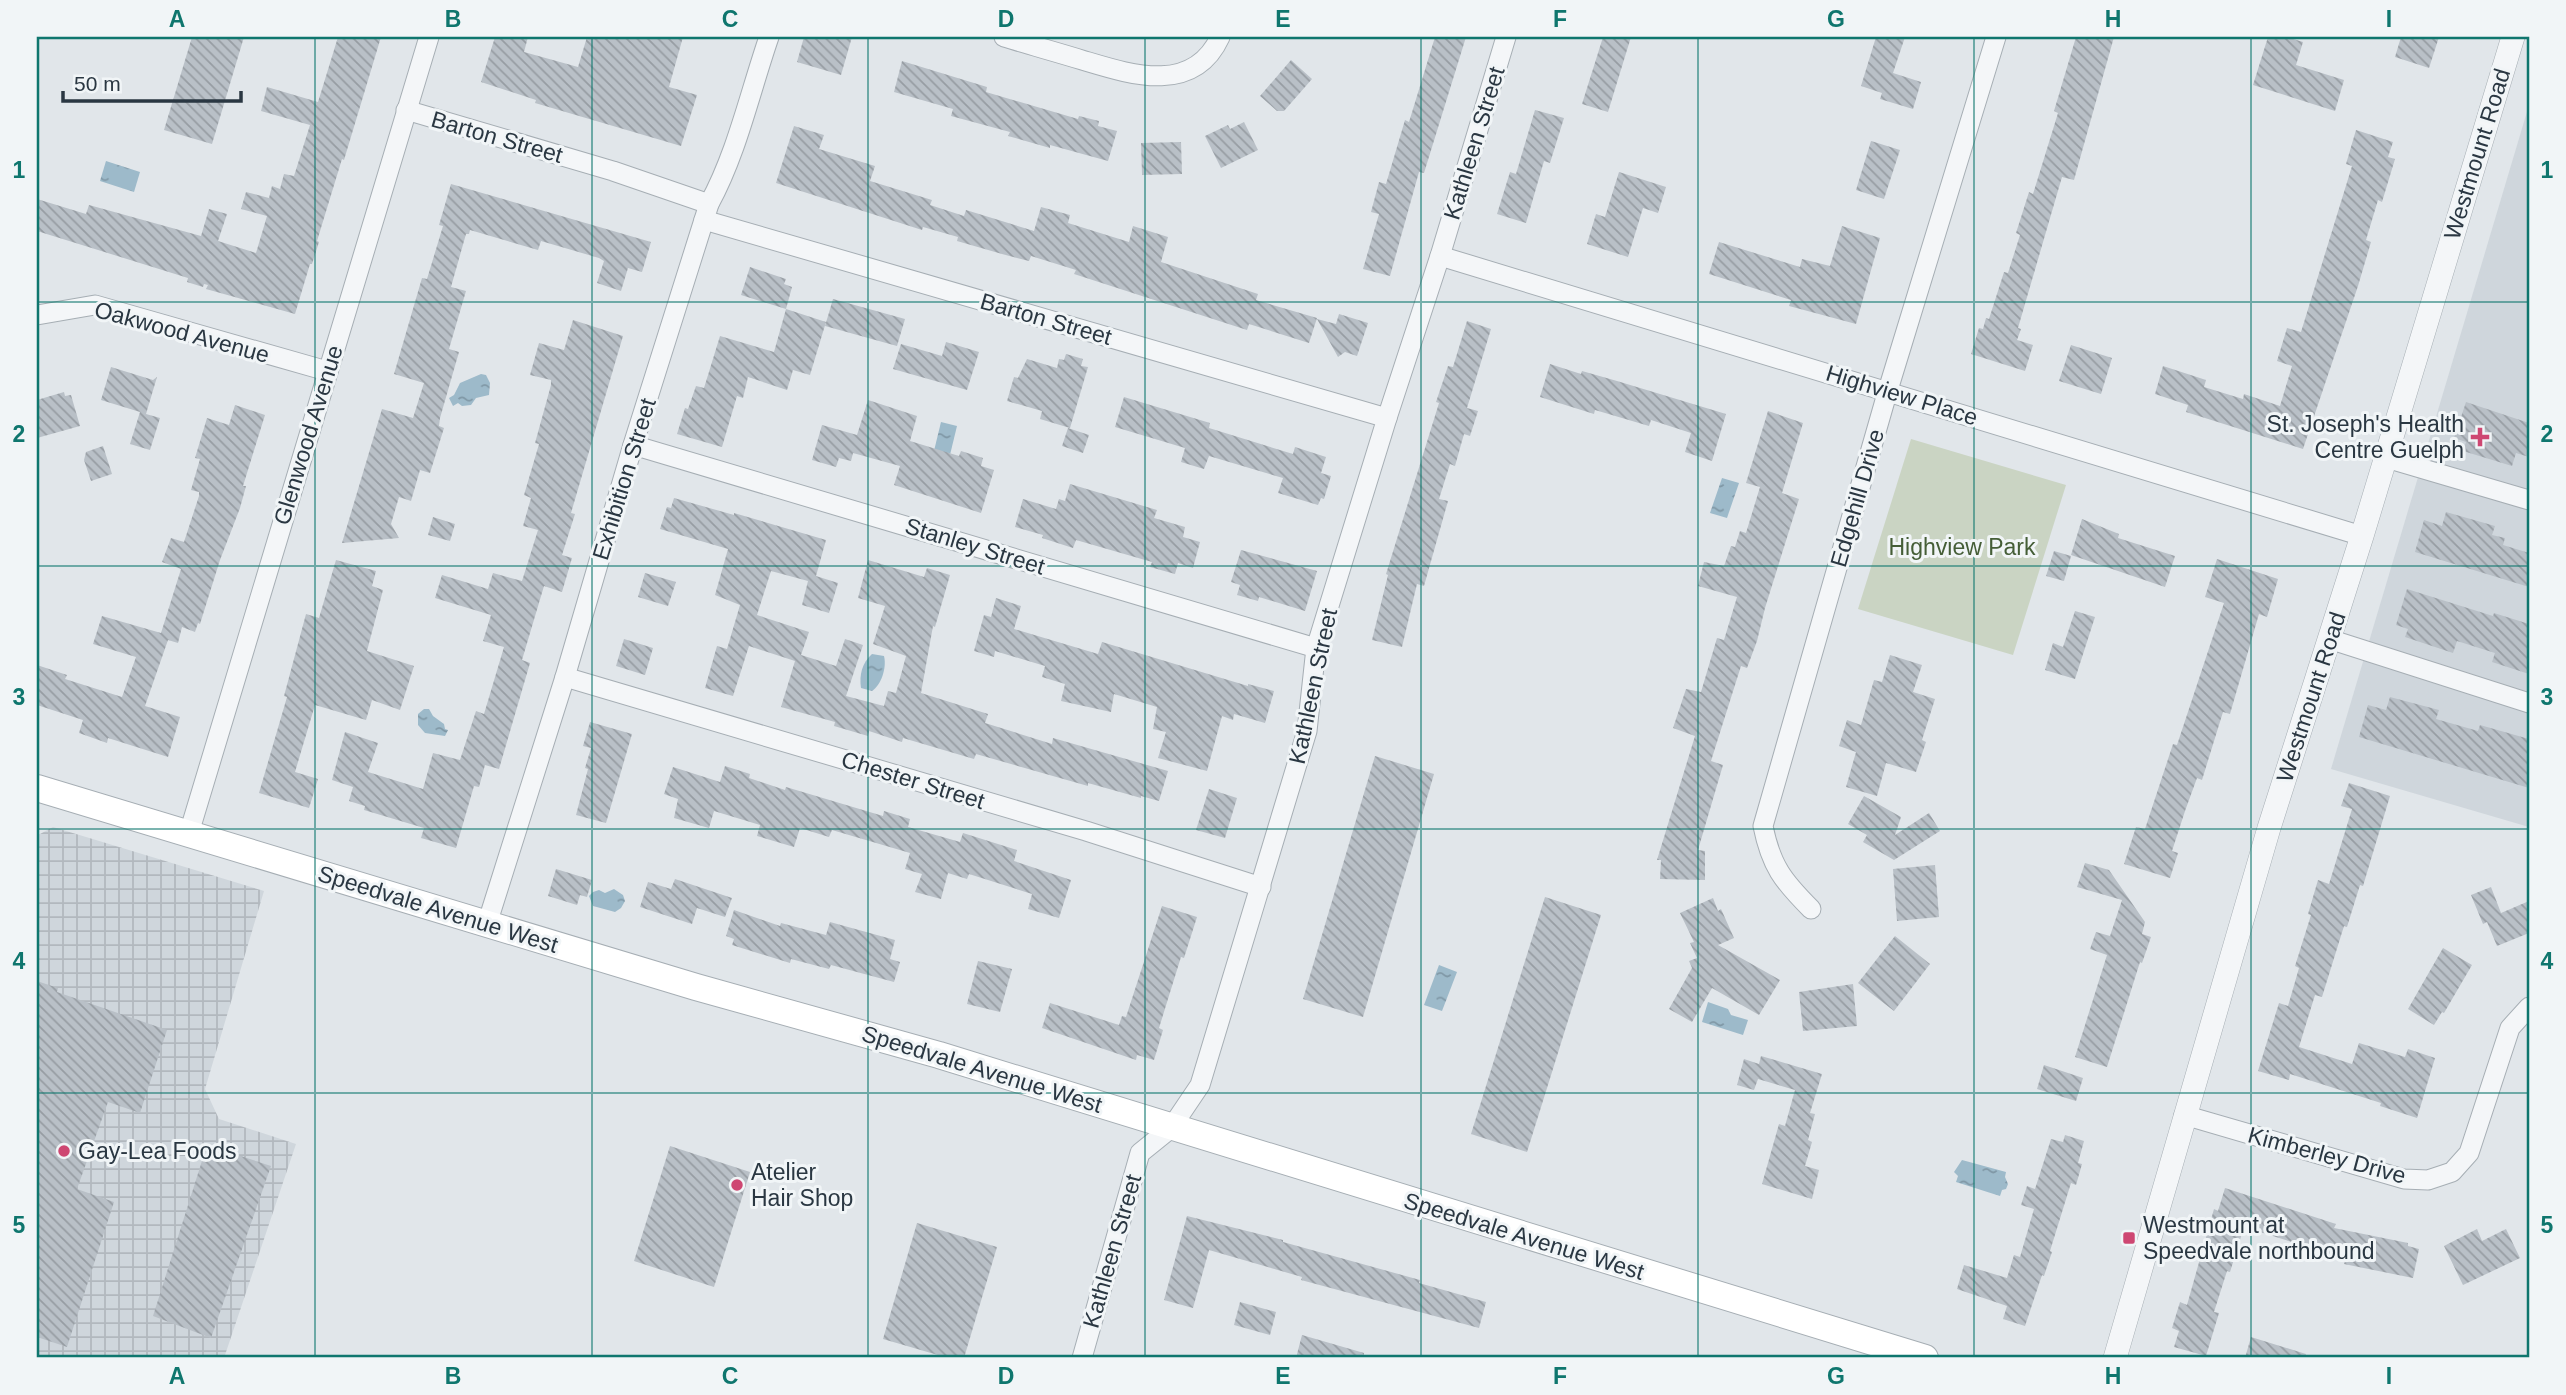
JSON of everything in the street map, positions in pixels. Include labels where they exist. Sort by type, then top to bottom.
[{"type":"main road","name":"Speedvale Avenue West","points":[[37,788],[696,987],[939,1055],[1925,1358]]},
{"type":"street","name":"Glenwood Avenue","points":[[189,833],[429,37]]},
{"type":"street","name":"Exhibition Street","points":[[487,924],[565,677],[633,445],[707,212],[743,118],[768,37]]},
{"type":"street","points":[[1004,37],[1129,75],[1154,77],[1181,74],[1216,46],[1220,37]]},
{"type":"street","name":"Kathleen Street","points":[[1082,1358],[1140,1153],[1171,1128],[1200,1085],[1307,731],[1316,648],[1506,37]]},
{"type":"street","name":"Edgehill Drive","points":[[1811,909],[1786,883],[1769,852],[1763,826],[1888,390],[1996,37]]},
{"type":"street","name":"Westmount Road","points":[[2116,1358],[2269,828],[2362,536],[2513,37]]},
{"type":"street","name":"Barton Street","points":[[406,110],[613,171],[707,212],[1387,418]]},
{"type":"street","name":"Highview Place","points":[[1440,256],[2362,536]]},
{"type":"street","name":"Oakwood Avenue","points":[[37,315],[94,305],[327,371]]},
{"type":"street","name":"Stanley Street","points":[[633,445],[1316,648]]},
{"type":"street","points":[[2386,458],[2529,500]]},
{"type":"street","points":[[2329,639],[2529,703]]},
{"type":"street","name":"Chester Street","points":[[565,677],[1074,828],[1261,887]]},
{"type":"street","name":"Kimberley Drive","points":[[2184,1115],[2404,1179],[2428,1180],[2452,1172],[2469,1153],[2510,1028],[2529,1007]]},
{"type":"shaded area","name":"St. Joseph's Health Centre Guelph","points":[[2529,105],[2529,827],[2331,769]]},
{"type":"shaded area","points":[[53,827],[264,891],[205,1089],[219,1119],[296,1144],[224,1358],[37,1358],[37,834]]},
{"type":"green space","name":"Highview Park","points":[[1911,439],[2066,485],[2013,655],[1858,609]]},
{"type":"water","points":[[106,161],[140,172],[134,192],[100,181]]},
{"type":"water","points":[[481,374],[486,375],[490,383],[489,395],[476,398],[471,405],[462,406],[458,403],[453,406],[449,398],[454,395],[460,383]]},
{"type":"water","points":[[941,422],[957,426],[949,459],[933,455]]},
{"type":"water","points":[[1722,478],[1739,483],[1727,518],[1710,513]]},
{"type":"water","points":[[872,654],[884,656],[885,661],[881,680],[872,691],[861,688],[860,678],[864,665]]},
{"type":"water","points":[[429,709],[433,716],[444,724],[448,730],[445,736],[425,733],[418,725],[418,714]]},
{"type":"water","points":[[614,889],[623,895],[625,901],[621,908],[615,912],[593,906],[589,896],[593,892],[599,890],[605,893]]},
{"type":"water","points":[[1439,965],[1457,972],[1442,1011],[1424,1005]]},
{"type":"water","points":[[1708,1002],[1728,1009],[1731,1015],[1748,1020],[1743,1035],[1702,1022]]},
{"type":"water","points":[[1962,1160],[2006,1172],[2006,1189],[2002,1190],[2000,1196],[1956,1182],[1958,1176],[1954,1172]]},
{"type":"building","points":[[192,37],[244,37],[212,144],[164,130]]},
{"type":"building","points":[[338,37],[381,37],[295,314],[206,289],[208,285],[204,284],[203,287],[187,282],[188,278],[37,231],[37,199],[86,214],[89,205],[201,236],[209,209],[227,214],[218,241],[256,253],[267,216],[241,209],[246,192],[269,198],[272,186],[280,189],[284,174],[294,176],[310,125],[261,111],[267,87],[318,102]]},
{"type":"building","points":[[495,37],[528,37],[524,52],[578,67],[587,37],[683,37],[669,87],[697,95],[681,146],[535,103],[536,100],[481,82]]},
{"type":"building","points":[[804,37],[852,37],[841,75],[797,62]]},
{"type":"building","points":[[1435,37],[1466,37],[1424,173],[1419,172],[1390,276],[1363,269],[1379,214],[1371,212],[1379,182],[1386,184],[1405,120],[1409,122]]},
{"type":"building","points":[[1603,37],[1631,37],[1608,112],[1582,104]]},
{"type":"building","points":[[1876,37],[1905,37],[1893,73],[1921,82],[1913,109],[1880,99],[1882,93],[1861,86]]},
{"type":"building","points":[[2076,37],[2114,37],[2074,180],[2062,177],[2018,328],[2021,329],[2017,340],[2033,345],[2025,371],[1971,354],[1979,328],[1983,329],[1986,318],[1989,319],[2004,272],[2008,273],[2020,235],[2016,233],[2029,192],[2033,194],[2058,113],[2054,111]]},
{"type":"building","points":[[2268,37],[2287,37],[2303,42],[2296,65],[2344,80],[2335,111],[2253,85]]},
{"type":"building","points":[[2401,37],[2439,37],[2429,68],[2395,57]]},
{"type":"building","points":[[1291,60],[1312,79],[1284,111],[1277,111],[1260,96]]},
{"type":"building","points":[[902,61],[987,87],[986,92],[1078,119],[1079,116],[1099,121],[1098,126],[1117,131],[1108,161],[1008,136],[1010,132],[951,116],[953,109],[894,92]]},
{"type":"building","points":[[1535,110],[1564,118],[1550,163],[1544,161],[1526,223],[1497,214],[1510,172],[1516,174]]},
{"type":"building","points":[[1244,122],[1258,150],[1221,168],[1205,136],[1228,125],[1230,129]]},
{"type":"building","points":[[794,126],[824,135],[819,149],[875,166],[870,181],[932,200],[930,205],[964,216],[966,210],[1034,231],[1041,207],[1070,215],[1068,223],[1129,242],[1133,226],[1168,237],[1161,262],[1258,294],[1256,300],[1317,318],[1309,343],[1249,324],[1247,330],[1074,274],[1076,270],[1031,256],[1029,261],[957,241],[958,237],[923,227],[922,230],[776,183]]},
{"type":"building","points":[[2356,130],[2393,142],[2388,157],[2395,159],[2382,202],[2378,200],[2366,240],[2371,242],[2358,286],[2303,449],[2186,412],[2188,405],[2155,394],[2163,366],[2206,380],[2204,387],[2243,399],[2244,394],[2280,406],[2292,366],[2277,361],[2287,328],[2301,332],[2352,166],[2346,164]]},
{"type":"building","points":[[1871,141],[1900,150],[1884,199],[1856,190]]},
{"type":"building","points":[[1181,142],[1182,174],[1142,175],[1141,143]]},
{"type":"building","points":[[1619,172],[1666,187],[1658,213],[1643,208],[1628,257],[1587,244],[1596,214],[1605,217]]},
{"type":"building","points":[[451,184],[651,242],[642,272],[628,268],[621,291],[597,283],[604,261],[599,258],[541,241],[538,250],[470,230],[469,234],[466,234],[451,287],[466,291],[449,349],[459,352],[440,418],[439,426],[444,428],[430,473],[420,470],[411,501],[399,497],[391,524],[399,538],[342,543],[382,409],[413,418],[424,383],[394,374],[422,278],[427,279],[443,226],[439,225]]},
{"type":"building","points":[[1842,226],[1880,238],[1856,324],[1789,306],[1791,300],[1709,274],[1719,242],[1800,267],[1802,259],[1830,266]]},
{"type":"building","points":[[750,267],[786,279],[784,284],[792,287],[786,309],[741,295]]},
{"type":"building","points":[[833,299],[905,319],[897,346],[825,326]]},
{"type":"building","points":[[786,309],[826,322],[810,375],[793,370],[787,390],[748,377],[743,398],[737,396],[722,447],[677,434],[685,408],[688,409],[696,386],[704,388],[720,336],[774,352]]},
{"type":"building","points":[[1339,314],[1368,323],[1357,356],[1345,352],[1338,357],[1317,319],[1336,324]]},
{"type":"building","points":[[573,320],[623,336],[571,513],[575,514],[562,555],[572,558],[562,592],[544,586],[522,660],[530,663],[499,769],[485,765],[479,787],[474,786],[456,848],[421,838],[424,828],[364,810],[365,806],[349,801],[353,787],[332,780],[345,732],[378,743],[368,772],[423,789],[433,753],[460,760],[476,711],[484,714],[504,647],[483,641],[491,615],[435,598],[442,575],[488,589],[493,573],[522,581],[538,530],[523,526],[531,498],[524,495],[539,444],[535,443],[551,385],[551,380],[530,375],[539,343],[564,350]]},
{"type":"building","points":[[1467,321],[1491,329],[1467,408],[1478,411],[1470,436],[1464,434],[1455,466],[1450,464],[1439,499],[1448,501],[1424,586],[1417,584],[1402,647],[1372,640],[1388,575],[1386,574],[1439,403],[1436,402],[1448,366],[1453,367]]},
{"type":"building","points":[[946,342],[979,352],[967,390],[893,369],[901,344],[942,356]]},
{"type":"building","points":[[2071,345],[2112,358],[2101,394],[2059,381]]},
{"type":"building","points":[[1066,354],[1083,359],[1081,366],[1088,367],[1070,428],[1040,419],[1042,411],[1007,401],[1014,377],[1018,378],[1027,359],[1057,368],[1059,359],[1064,360]]},
{"type":"building","points":[[1550,364],[1726,414],[1712,461],[1685,452],[1691,433],[1651,420],[1649,426],[1595,410],[1594,414],[1540,397]]},
{"type":"building","points":[[111,367],[153,380],[157,377],[146,414],[160,418],[150,450],[130,444],[140,412],[101,400]]},
{"type":"building","points":[[64,392],[65,396],[71,395],[80,426],[37,438],[37,400]]},
{"type":"building","points":[[1124,397],[1210,423],[1209,428],[1293,454],[1295,447],[1326,457],[1321,473],[1331,476],[1324,499],[1321,498],[1318,505],[1278,493],[1283,478],[1209,456],[1204,469],[1181,462],[1185,448],[1115,427]]},
{"type":"building","points":[[868,400],[917,416],[910,441],[959,456],[961,451],[983,458],[981,466],[994,470],[981,513],[894,485],[900,466],[853,453],[851,461],[839,458],[836,467],[812,460],[822,425],[857,435]]},
{"type":"building","points":[[2466,402],[2529,423],[2529,457],[2516,453],[2512,466],[2463,451],[2466,442],[2454,438]]},
{"type":"building","points":[[235,405],[265,415],[243,486],[246,486],[240,508],[200,624],[198,623],[195,632],[182,627],[178,643],[168,640],[145,706],[180,717],[168,757],[108,738],[107,743],[79,733],[83,720],[37,705],[37,665],[67,675],[65,679],[122,697],[136,657],[93,644],[102,616],[161,633],[181,569],[162,562],[171,538],[184,542],[199,496],[199,492],[191,490],[200,459],[195,458],[207,418],[229,425]]},
{"type":"building","points":[[1768,411],[1803,423],[1782,493],[1799,499],[1757,641],[1747,668],[1741,666],[1711,761],[1723,765],[1698,850],[1705,851],[1705,880],[1660,879],[1661,860],[1657,860],[1695,736],[1673,728],[1686,689],[1701,692],[1717,638],[1724,640],[1737,597],[1698,586],[1704,562],[1724,566],[1731,546],[1735,547],[1740,531],[1746,533],[1760,487],[1746,483]]},
{"type":"building","points":[[1068,428],[1089,435],[1083,453],[1062,446]]},
{"type":"building","points":[[103,446],[112,474],[91,481],[84,460],[86,452]]},
{"type":"building","points":[[1070,484],[1157,510],[1154,518],[1185,527],[1183,537],[1200,542],[1193,568],[1178,563],[1175,574],[1150,567],[1152,562],[1076,540],[1073,548],[1015,527],[1023,499],[1056,509],[1059,499],[1065,501]]},
{"type":"building","points":[[674,498],[826,540],[816,576],[838,583],[829,613],[802,605],[808,581],[771,571],[757,615],[809,632],[801,655],[836,666],[845,639],[863,645],[846,696],[884,706],[888,691],[896,693],[906,656],[873,644],[885,606],[858,598],[868,560],[924,577],[927,568],[950,575],[935,627],[933,626],[921,693],[988,714],[985,723],[1052,744],[1053,738],[1168,771],[1159,801],[1088,783],[1088,786],[976,754],[974,759],[903,738],[902,742],[869,731],[868,736],[834,726],[835,722],[781,707],[795,661],[749,646],[733,696],[705,688],[717,646],[727,649],[740,605],[715,595],[728,549],[660,529],[667,507],[671,508]]},
{"type":"building","points":[[2446,512],[2495,526],[2492,535],[2505,538],[2503,545],[2529,553],[2529,587],[2415,552],[2424,520],[2442,526]]},
{"type":"building","points":[[433,517],[455,524],[450,541],[428,535]]},
{"type":"building","points":[[2082,519],[2119,534],[2118,538],[2175,556],[2165,587],[2071,555]]},
{"type":"building","points":[[1241,550],[1317,571],[1305,611],[1259,597],[1258,601],[1237,595],[1240,585],[1231,582]]},
{"type":"building","points":[[2054,551],[2071,556],[2064,581],[2046,576]]},
{"type":"building","points":[[2217,559],[2278,579],[2267,617],[2259,614],[2230,714],[2223,712],[2202,780],[2197,778],[2185,811],[2172,851],[2178,853],[2170,878],[2124,864],[2136,827],[2145,829],[2173,744],[2177,745],[2224,603],[2205,597]]},
{"type":"building","points":[[336,560],[376,571],[372,586],[383,590],[367,651],[414,666],[400,710],[372,700],[366,720],[315,705],[295,772],[318,779],[309,808],[259,793],[287,697],[284,696],[306,614],[319,618]]},
{"type":"building","points":[[645,573],[676,582],[668,606],[638,597]]},
{"type":"building","points":[[2407,589],[2493,616],[2494,613],[2529,624],[2529,674],[2492,662],[2495,653],[2457,641],[2453,653],[2405,637],[2408,629],[2396,625]]},
{"type":"building","points":[[996,598],[1021,606],[1014,629],[1098,654],[1102,642],[1248,686],[1274,691],[1265,723],[1234,714],[1233,720],[1222,716],[1207,771],[1158,758],[1166,732],[1153,729],[1157,707],[1114,694],[1111,712],[1061,701],[1065,684],[1042,677],[1045,666],[995,651],[994,657],[974,651],[984,615],[991,617]]},
{"type":"building","points":[[2075,611],[2095,617],[2075,679],[2045,670],[2053,643],[2063,647]]},
{"type":"building","points":[[624,639],[653,648],[645,675],[616,666]]},
{"type":"building","points":[[1890,655],[1922,665],[1913,692],[1935,699],[1922,740],[1926,742],[1916,772],[1886,763],[1877,796],[1846,787],[1856,752],[1839,746],[1847,720],[1861,725],[1874,680],[1882,682]]},
{"type":"building","points":[[2390,697],[2439,710],[2436,719],[2478,731],[2480,725],[2529,739],[2529,788],[2359,737],[2368,705],[2386,710]]},
{"type":"building","points":[[590,722],[632,734],[606,823],[576,815],[588,769],[585,768],[591,748],[583,746]]},
{"type":"building","points":[[1375,756],[1434,774],[1363,1017],[1303,999]]},
{"type":"building","points":[[725,766],[750,774],[749,778],[785,790],[786,787],[883,816],[884,811],[910,819],[908,827],[960,842],[963,833],[1017,850],[1014,861],[1071,880],[1059,918],[1028,909],[1032,894],[969,874],[967,879],[948,873],[941,899],[915,892],[922,874],[905,869],[910,853],[832,830],[829,837],[800,828],[794,847],[757,836],[760,825],[714,811],[709,828],[674,818],[678,799],[664,794],[673,767],[720,782]]},
{"type":"building","points":[[2349,783],[2390,796],[2363,886],[2360,885],[2347,927],[2344,926],[2322,997],[2315,995],[2299,1047],[2352,1064],[2359,1043],[2405,1057],[2408,1049],[2435,1058],[2417,1118],[2380,1106],[2381,1103],[2290,1074],[2289,1080],[2258,1071],[2279,1003],[2288,1006],[2299,968],[2295,966],[2311,915],[2308,914],[2318,880],[2329,884],[2352,809],[2341,806]]},
{"type":"building","points":[[1209,789],[1237,798],[1225,838],[1196,830]]},
{"type":"building","points":[[1864,796],[1901,817],[1895,835],[1929,813],[1940,831],[1894,860],[1863,842],[1867,835],[1848,824]]},
{"type":"building","points":[[2085,863],[2109,870],[2145,922],[2142,934],[2151,937],[2142,963],[2140,962],[2107,1067],[2075,1057],[2107,955],[2090,949],[2096,932],[2110,936],[2122,900],[2077,887]]},
{"type":"building","points":[[1935,865],[1939,917],[1897,921],[1893,869]]},
{"type":"building","points":[[556,869],[592,880],[587,897],[580,895],[577,905],[548,896]]},
{"type":"building","points":[[675,879],[732,898],[725,917],[697,908],[692,924],[640,907],[648,882],[671,889]]},
{"type":"building","points":[[2491,887],[2501,913],[2529,901],[2529,933],[2497,946],[2487,922],[2483,924],[2471,895]]},
{"type":"building","points":[[1545,897],[1601,915],[1527,1152],[1471,1134]]},
{"type":"building","points":[[1713,898],[1734,938],[1718,945],[1780,980],[1759,1015],[1712,988],[1692,1022],[1669,1009],[1692,968],[1689,961],[1697,958],[1690,943],[1694,942],[1680,913]]},
{"type":"building","points":[[1162,906],[1197,917],[1184,958],[1181,957],[1159,1028],[1163,1030],[1154,1060],[1137,1055],[1136,1060],[1042,1028],[1050,1003],[1119,1025],[1122,1016],[1126,1017]]},
{"type":"building","points":[[734,910],[780,926],[781,923],[826,935],[830,922],[895,940],[890,959],[900,962],[894,982],[831,965],[829,969],[791,959],[790,963],[732,945],[734,939],[726,936]]},
{"type":"building","points":[[1895,936],[1930,964],[1894,1011],[1858,983]]},
{"type":"building","points":[[2443,948],[2472,965],[2434,1025],[2408,1009]]},
{"type":"building","points":[[978,961],[1012,969],[1000,1012],[967,1004]]},
{"type":"building","name":"Gay-Lea Foods","points":[[37,981],[58,988],[57,992],[167,1030],[140,1113],[108,1102],[77,1189],[114,1202],[67,1347],[37,1337]]},
{"type":"building","points":[[1853,984],[1857,1026],[1803,1031],[1799,992]]},
{"type":"building","points":[[1761,1056],[1822,1074],[1810,1113],[1815,1114],[1808,1140],[1812,1142],[1805,1166],[1819,1170],[1812,1199],[1762,1184],[1779,1124],[1785,1126],[1795,1090],[1758,1079],[1754,1090],[1737,1085],[1744,1059],[1759,1064]]},
{"type":"building","points":[[2044,1065],[2083,1078],[2076,1101],[2037,1089]]},
{"type":"building","points":[[2065,1135],[2084,1141],[2078,1163],[2082,1164],[2076,1185],[2071,1183],[2050,1251],[2052,1252],[2025,1326],[2003,1319],[2007,1306],[1957,1289],[1964,1265],[2007,1278],[2014,1255],[2020,1257],[2034,1209],[2021,1205],[2027,1186],[2035,1189],[2051,1139],[2063,1142]]},
{"type":"building","points":[[207,1145],[271,1166],[211,1338],[153,1316]]},
{"type":"building","points":[[670,1146],[750,1172],[714,1287],[634,1261]]},
{"type":"building","points":[[2225,1188],[2336,1224],[2334,1228],[2408,1243],[2408,1246],[2419,1249],[2413,1278],[2344,1264],[2346,1259],[2244,1227],[2214,1312],[2219,1313],[2206,1356],[2174,1347],[2179,1331],[2172,1328],[2180,1302],[2187,1305],[2214,1209],[2218,1211]]},
{"type":"building","points":[[1187,1216],[1283,1240],[1486,1302],[1479,1328],[1301,1280],[1302,1277],[1209,1250],[1193,1308],[1164,1300]]},
{"type":"building","points":[[917,1223],[997,1247],[964,1358],[948,1358],[883,1339]]},
{"type":"building","points":[[2477,1229],[2482,1241],[2506,1229],[2520,1258],[2463,1285],[2444,1246]]},
{"type":"building","points":[[1240,1302],[1276,1312],[1270,1335],[1234,1325]]},
{"type":"building","points":[[1302,1335],[1364,1353],[1364,1358],[1296,1358]]},
{"type":"building","points":[[2251,1337],[2306,1354],[2305,1358],[2245,1358]]},
{"type":"place","name":"St. Joseph's Health Centre Guelph","points":[[2480,437]]},
{"type":"place","name":"Gay-Lea Foods","points":[[64,1151]]},
{"type":"place","name":"Atelier Hair Shop","points":[[737,1185]]},
{"type":"place","name":"Westmount at Speedvale northbound","points":[[2129,1238]]}]
